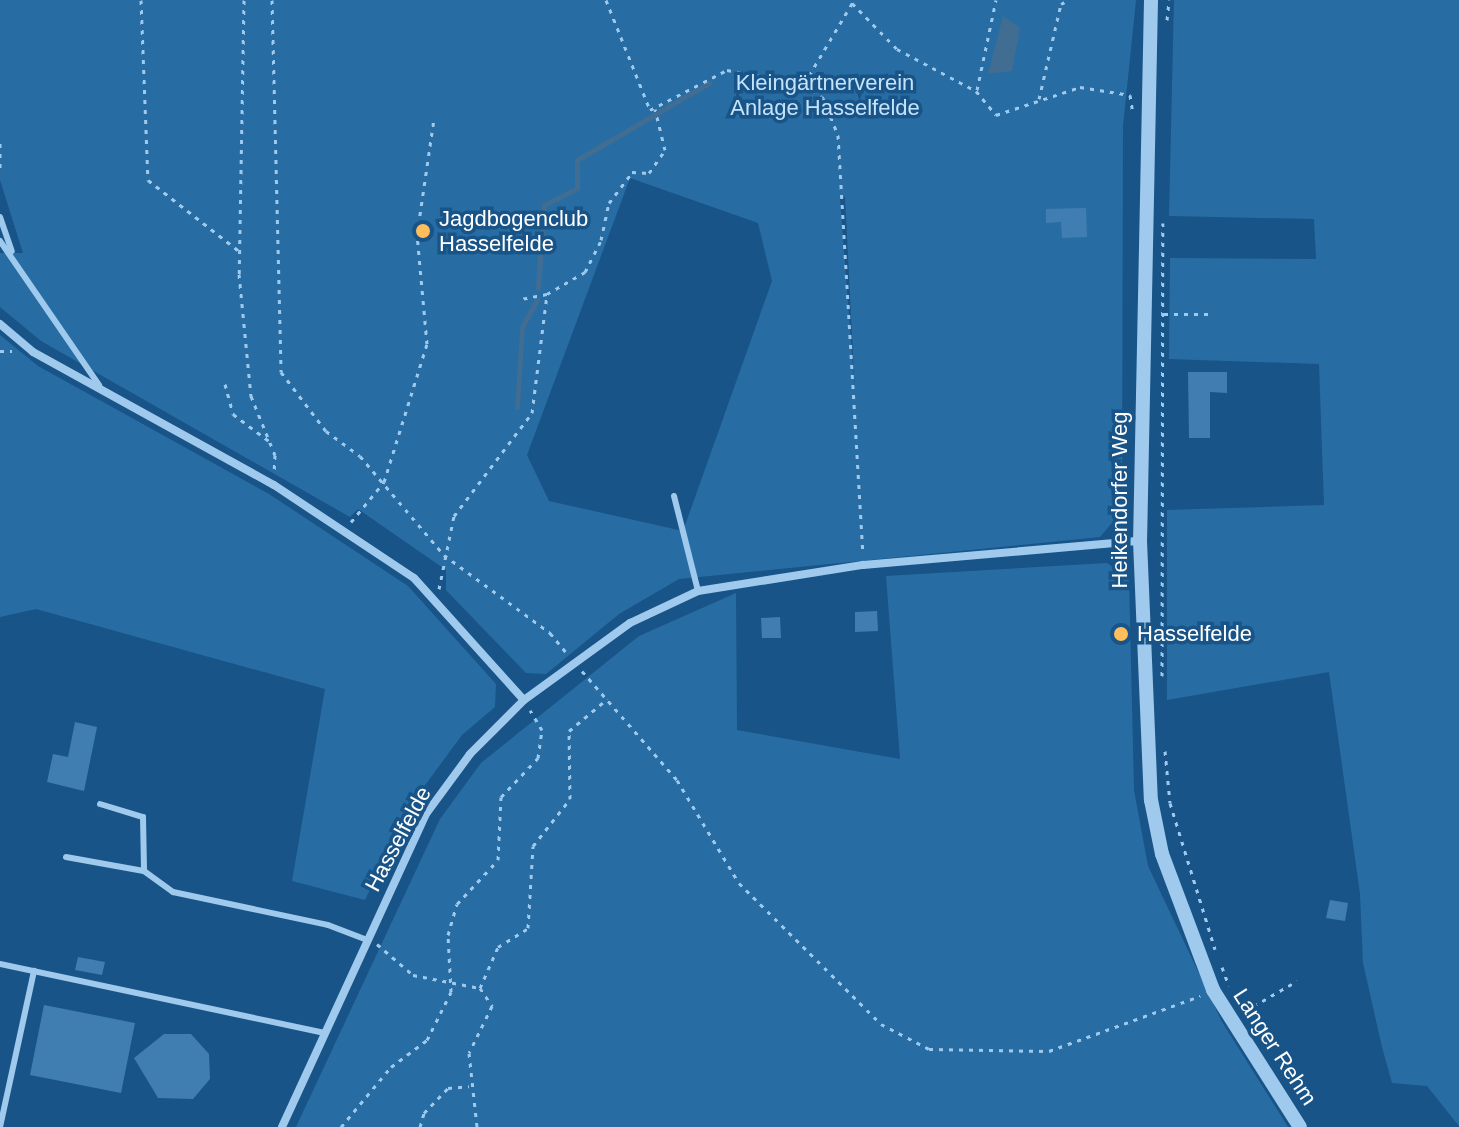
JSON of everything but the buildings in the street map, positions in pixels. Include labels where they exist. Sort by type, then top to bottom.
[{"type":"street","name":"Heikendorfer Weg","points":[[1151,0],[1140,541],[1151,800],[1162,854],[1213,990]]},
{"type":"street","points":[[0,324],[33,352],[99,385],[274,485],[344,531],[438,601],[524,700]]},
{"type":"street","name":"Hasselfelde","points":[[282,1127],[426,814],[470,754],[524,700],[630,623],[698,591],[863,565],[1140,541]]},
{"type":"street","name":"Langer Rehm","points":[[1213,990],[1300,1127]]},
{"type":"lane","points":[[0,217],[15,259]]},
{"type":"lane","points":[[0,241],[99,385]]},
{"type":"lane","points":[[674,496],[698,591]]},
{"type":"lane","points":[[100,804],[143,817],[144,871]]},
{"type":"lane","points":[[66,857],[144,871],[173,892],[328,925],[367,940]]},
{"type":"lane","points":[[0,964],[325,1033]]},
{"type":"lane","points":[[0,1127],[34,971]]},
{"type":"path","points":[[141,0],[148,180],[239,251]]},
{"type":"path","points":[[244,0],[239,251],[251,396],[269,441],[274,485]]},
{"type":"path","points":[[606,0],[650,110],[657,112],[727,70],[804,84],[823,98],[838,135],[863,565]]},
{"type":"path","points":[[976,91],[996,0]]},
{"type":"path","points":[[1039,99],[1061,4],[1069,0]]},
{"type":"path","points":[[1166,24],[1169,0]]},
{"type":"path","points":[[804,84],[853,1],[897,49],[976,91],[996,115],[1080,87],[1130,95]]},
{"type":"path","points":[[522,299],[547,294],[585,272],[601,240],[609,203],[632,172],[649,173],[665,150],[657,112]]},
{"type":"path","points":[[344,531],[384,482],[427,344],[417,235],[434,118]]},
{"type":"path","points":[[0,143],[0,171]]},
{"type":"path","points":[[1162,688],[1163,221]]},
{"type":"path","points":[[438,601],[454,516],[532,413],[547,294]]},
{"type":"path","points":[[1162,314],[1212,314]]},
{"type":"path","points":[[225,384],[233,414],[269,441]]},
{"type":"path","points":[[480,988],[498,947],[528,928],[533,846],[570,799],[569,731],[608,699]]},
{"type":"path","points":[[341,1127],[391,1067],[427,1040],[451,992],[448,935],[457,904],[498,860],[501,797],[538,758],[542,730],[524,700]]},
{"type":"path","points":[[1165,747],[1170,803],[1229,986]]},
{"type":"path","points":[[367,940],[426,982],[451,980],[480,988],[493,1012],[469,1053],[469,1086],[477,1127]]},
{"type":"path","points":[[1229,1019],[1297,981]]},
{"type":"path","points":[[420,1127],[424,1113],[448,1088],[469,1086]]},
{"type":"green space","name":"Kleingärtnerverein Anlage Hasselfelde","points":[[0,0],[1136,0],[1123,126],[1122,511],[1100,537],[679,579],[619,614],[546,674],[526,673],[446,590],[446,570],[358,509],[350,517],[41,341],[0,307],[0,253],[23,253],[0,180]],"holes":[[[630,178],[758,223],[772,281],[683,531],[549,501],[527,455]],[[845,197],[855,394],[840,199]]]},
{"type":"green space","points":[[1174,0],[1459,0],[1459,1126],[1427,1086],[1392,1083],[1363,963],[1360,894],[1329,672],[1167,700],[1167,510],[1324,505],[1319,364],[1169,359],[1170,258],[1316,259],[1314,219],[1169,216]]},
{"type":"green space","points":[[0,335],[38,366],[269,494],[408,586],[496,684],[495,707],[462,735],[412,803],[365,900],[292,881],[325,689],[36,609],[0,617]]},
{"type":"green space","points":[[1107,563],[1129,577],[1134,790],[1148,866],[1222,1022],[1288,1127],[296,1127],[440,819],[481,763],[639,636],[736,593],[737,730],[900,759],[886,576]]},
{"type":"shaded area","points":[[1003,16],[1020,28],[1012,71],[988,74]]},
{"type":"waterway","points":[[538,288],[544,205],[577,188],[577,160],[709,83]]},
{"type":"waterway","points":[[517,407],[522,327],[537,300]]},
{"type":"place","name":"Jagdbogenclub Hasselfelde","points":[[423,231]]},
{"type":"place","name":"Hasselfelde","points":[[1121,634]]}]
